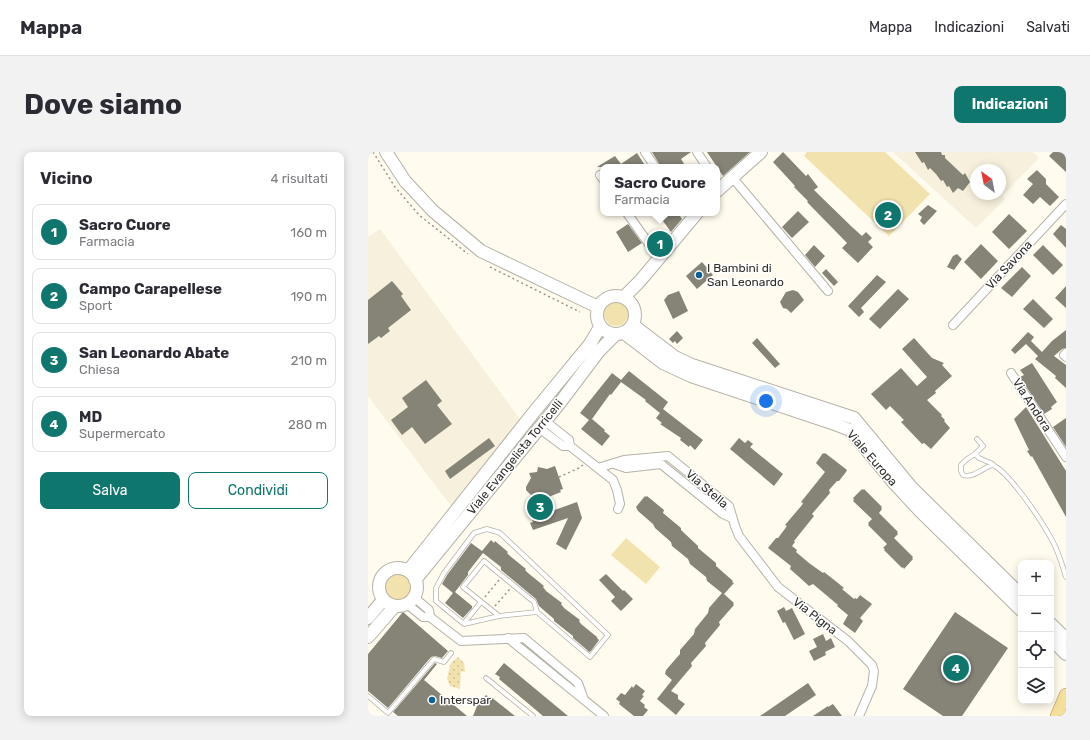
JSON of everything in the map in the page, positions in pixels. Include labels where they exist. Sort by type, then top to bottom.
[{"type":"main road","points":[[1057,716],[1066,695]]},
{"type":"street","points":[[386,152],[405,181],[433,211],[481,251],[598,306]]},
{"type":"street","points":[[645,152],[653,164]]},
{"type":"street","points":[[697,152],[705,164]]},
{"type":"street","points":[[720,185],[732,177],[757,153]]},
{"type":"street","points":[[732,177],[828,291]]},
{"type":"street","name":"Via Savona","points":[[953,325],[1066,204]]},
{"type":"street","points":[[629,216],[657,261]]},
{"type":"street","points":[[624,297],[635,287],[657,261],[691,216]]},
{"type":"street","points":[[635,310],[629,301],[624,297],[611,296],[605,299],[598,306],[596,315],[597,322],[600,327],[610,334],[624,331],[635,315],[635,310],[641,291],[657,261]]},
{"type":"street","name":"Viale Evangelista Torricelli","points":[[412,575],[531,415],[590,344],[600,327]]},
{"type":"street","name":"Viale Evangelista Torricelli","points":[[412,575],[530,439],[599,351],[624,331]]},
{"type":"street","name":"Viale Europa","points":[[624,331],[663,363],[691,376],[854,418],[912,488],[1018,592]]},
{"type":"street","points":[[1066,353],[1064,355],[1066,357]]},
{"type":"street","name":"Via Andora","points":[[1011,373],[1066,457]]},
{"type":"street","name":"Viale Europa","points":[[772,397],[850,430],[894,483],[920,511],[1018,607]]},
{"type":"street","points":[[542,424],[563,446],[570,446],[587,461],[613,480],[620,504],[618,509]]},
{"type":"street","name":"Via Stella","points":[[598,468],[624,460],[668,456],[729,506],[732,518]]},
{"type":"street","name":"Via Stella","points":[[614,464],[626,468],[661,464],[723,514],[732,518]]},
{"type":"street","name":"Via Pigna","points":[[732,518],[739,536],[778,587],[848,641],[872,665],[874,672],[872,686],[858,716]]},
{"type":"street","points":[[402,568],[412,575],[417,587],[411,601],[401,607],[394,607],[383,600],[379,594],[379,581],[388,570],[402,568]]},
{"type":"street","points":[[368,618],[383,600]]},
{"type":"street","points":[[411,601],[422,617],[430,617],[461,641],[524,638],[578,683],[584,700]]},
{"type":"street","points":[[368,636],[394,607]]},
{"type":"street","points":[[1054,627],[1066,639]]},
{"type":"street","points":[[508,638],[604,716]]},
{"type":"street","points":[[1054,642],[1066,654]]},
{"type":"lane","points":[[531,415],[542,424]]},
{"type":"lane","points":[[531,415],[542,424]]},
{"type":"lane","points":[[519,431],[530,439]]},
{"type":"lane","points":[[976,439],[983,446],[961,465],[960,468],[963,475],[970,476],[986,466],[993,465]]},
{"type":"lane","points":[[975,454],[979,458],[999,468],[1024,497],[1054,543],[1066,577]]},
{"type":"lane","points":[[680,479],[686,471]]},
{"type":"lane","points":[[464,624],[436,601],[436,588],[444,573],[474,533],[487,529],[500,533],[608,635],[590,657],[537,612],[534,602],[484,561],[463,587],[499,616]]},
{"type":"lane","points":[[464,624],[481,602]]},
{"type":"lane","points":[[464,624],[499,616],[537,612]]},
{"type":"lane","points":[[368,696],[388,713],[434,659],[444,662],[451,653]]},
{"type":"lane","points":[[541,665],[547,657]]},
{"type":"lane","points":[[486,678],[533,716]]},
{"type":"path","points":[[559,477],[579,468],[587,461]]},
{"type":"path","points":[[481,602],[502,576]]},
{"type":"path","points":[[491,610],[514,585]]},
{"type":"shaded area","points":[[807,152],[885,152],[930,194],[889,236],[804,156]]},
{"type":"shaded area","points":[[893,152],[1033,152],[1039,158],[1006,192],[1006,164],[970,164],[970,200],[1004,200],[976,228]]},
{"type":"shaded area","points":[[380,229],[520,419],[451,506],[368,396],[368,237]]},
{"type":"shaded area","points":[[616,302],[625,305],[628,314],[625,323],[616,326],[607,323],[604,314],[607,305]]},
{"type":"shaded area","points":[[626,538],[660,567],[646,584],[611,555]]},
{"type":"shaded area","points":[[397,573],[408,577],[412,588],[408,599],[397,603],[386,599],[382,588],[386,577]]},
{"type":"shaded area","points":[[458,657],[464,663],[465,672],[461,671],[460,689],[450,686],[447,678],[451,663]]},
{"type":"building","points":[[652,152],[691,152],[681,159],[684,164],[659,164]]},
{"type":"building","points":[[707,152],[750,152],[723,176],[720,172],[720,164],[715,164]]},
{"type":"building","points":[[783,152],[806,176],[808,174],[818,187],[814,190],[852,227],[862,236],[866,232],[872,238],[868,242],[873,247],[858,263],[842,248],[847,243],[807,202],[808,201],[773,162]]},
{"type":"building","points":[[915,152],[941,152],[942,155],[945,155],[945,158],[963,175],[965,173],[970,182],[963,191],[958,188],[953,193],[943,180],[941,181],[930,168],[928,170],[924,162],[922,163]]},
{"type":"building","points":[[1053,152],[1066,152],[1066,172],[1049,156]]},
{"type":"building","points":[[637,153],[644,164],[621,164]]},
{"type":"building","points":[[615,156],[621,164],[602,164]]},
{"type":"building","points":[[1037,170],[1046,179],[1046,184],[1059,197],[1050,206],[1040,197],[1033,204],[1023,195],[1033,184],[1027,179]]},
{"type":"building","points":[[928,205],[937,211],[924,225],[920,221],[922,217],[918,214]]},
{"type":"building","points":[[798,211],[809,222],[792,238],[782,227]]},
{"type":"building","points":[[1009,214],[1027,231],[1009,249],[992,232]]},
{"type":"building","points":[[659,216],[680,216],[682,219],[671,232]]},
{"type":"building","points":[[628,224],[642,243],[628,252],[616,232]]},
{"type":"building","points":[[1061,225],[1066,229],[1066,248],[1053,234]]},
{"type":"building","points":[[981,244],[998,261],[981,279],[964,262]]},
{"type":"building","points":[[814,245],[825,256],[815,267],[805,255]]},
{"type":"building","points":[[1043,245],[1063,265],[1053,275],[1033,255]]},
{"type":"building","points":[[957,254],[962,259],[954,270],[947,267],[953,256]]},
{"type":"building","name":"I Bambini di San Leonardo","points":[[702,262],[713,275],[697,289],[686,276]]},
{"type":"building","points":[[1022,267],[1031,276],[1012,297],[1001,288]]},
{"type":"building","points":[[826,269],[838,282],[834,286],[822,273]]},
{"type":"building","points":[[877,275],[886,282],[861,308],[864,312],[859,317],[848,306]]},
{"type":"building","points":[[392,281],[403,294],[401,296],[411,310],[388,328],[390,331],[381,338],[379,336],[368,344],[368,300]]},
{"type":"building","points":[[1066,286],[1066,308],[1055,298]]},
{"type":"building","points":[[898,289],[909,299],[880,329],[869,319]]},
{"type":"building","points":[[793,290],[798,292],[804,300],[791,313],[787,309],[783,308],[780,302],[786,292]]},
{"type":"building","points":[[679,291],[688,311],[673,319],[664,300],[668,295]]},
{"type":"building","points":[[1033,299],[1053,319],[1044,328],[1023,309]]},
{"type":"building","points":[[1066,330],[1066,348],[1062,349],[1054,356],[1066,365],[1066,388],[1055,378],[1056,376],[1035,359],[1038,356],[1026,344],[1015,354],[1011,350],[1028,332],[1034,337],[1031,341],[1042,352],[1052,341]]},
{"type":"building","points":[[677,331],[683,338],[677,344],[675,341],[673,343],[669,339]]},
{"type":"building","points":[[757,338],[780,364],[775,368],[752,343]]},
{"type":"building","points":[[914,338],[932,358],[944,363],[942,365],[952,376],[927,400],[942,415],[941,416],[945,420],[944,421],[950,428],[931,449],[924,443],[922,444],[901,422],[904,420],[890,406],[886,410],[871,394],[901,368],[917,386],[927,377],[902,349]]},
{"type":"building","points":[[1032,363],[1057,402],[1051,407],[1052,409],[1044,414],[1020,377],[1024,375],[1020,370]]},
{"type":"building","points":[[629,371],[668,402],[663,409],[703,440],[695,450],[690,445],[689,447],[680,440],[681,438],[660,424],[662,423],[656,418],[660,413],[645,401],[646,400],[621,382],[611,395],[610,394],[592,419],[610,436],[602,446],[581,429],[589,420],[580,413],[612,373],[621,380]]},
{"type":"building","points":[[426,380],[442,401],[437,405],[452,424],[425,444],[412,427],[402,435],[391,420],[408,407],[402,398]]},
{"type":"building","points":[[1026,407],[1066,471],[1066,517],[1032,456],[1031,457],[1027,451],[1029,450],[1014,419]]},
{"type":"building","points":[[1066,418],[1066,447],[1053,427]]},
{"type":"building","points":[[489,438],[495,446],[450,479],[445,471]]},
{"type":"building","points":[[739,438],[745,443],[748,440],[753,444],[750,447],[783,474],[774,486],[730,449]]},
{"type":"building","points":[[823,453],[847,470],[839,481],[837,481],[829,490],[830,493],[812,514],[814,516],[794,541],[795,542],[792,546],[797,550],[796,552],[838,583],[844,588],[842,589],[854,599],[857,599],[860,595],[872,604],[860,618],[863,621],[855,633],[843,624],[848,615],[837,606],[838,605],[813,584],[809,586],[790,569],[791,566],[768,548],[787,526],[785,525],[802,505],[803,503],[801,502],[825,472],[816,463]]},
{"type":"building","points":[[555,466],[563,489],[560,490],[561,492],[551,496],[546,502],[549,512],[577,502],[582,518],[566,550],[556,544],[568,518],[533,530],[530,523],[533,522],[532,519],[536,518],[529,497],[532,496],[526,490],[531,478],[529,473],[537,472],[538,467],[547,469]]},
{"type":"building","points":[[862,489],[864,489],[882,507],[879,513],[898,532],[894,538],[913,557],[904,569],[884,550],[885,549],[883,548],[887,544],[868,525],[872,519],[853,501],[853,498]]},
{"type":"building","points":[[645,496],[664,510],[663,513],[681,528],[681,530],[698,546],[698,548],[716,563],[716,566],[734,583],[724,594],[734,603],[734,605],[719,622],[720,625],[705,643],[706,646],[691,663],[692,666],[671,691],[678,695],[678,699],[685,704],[676,715],[657,699],[672,680],[665,674],[666,670],[680,654],[680,650],[694,634],[695,629],[708,613],[709,608],[722,593],[707,581],[706,577],[690,564],[688,559],[672,546],[671,542],[638,511],[636,507]]},
{"type":"building","points":[[491,540],[494,543],[495,541],[508,552],[507,553],[526,569],[525,570],[528,573],[544,586],[543,587],[546,591],[562,603],[561,604],[564,608],[580,620],[579,621],[581,624],[597,637],[599,640],[591,651],[589,652],[573,638],[573,636],[554,621],[554,619],[539,606],[536,599],[501,570],[501,567],[483,553],[455,592],[472,606],[472,608],[463,618],[445,603],[453,593],[442,584],[447,575],[471,543],[482,551]]},
{"type":"building","points":[[606,574],[633,599],[621,611],[611,601],[615,597],[599,580]]},
{"type":"building","points":[[784,607],[786,611],[792,608],[805,634],[794,640],[785,622],[783,623],[777,611]]},
{"type":"building","points":[[403,612],[448,651],[442,658],[435,656],[431,657],[388,708],[368,691],[368,654]]},
{"type":"building","points":[[955,612],[1008,648],[962,716],[943,716],[903,689]]},
{"type":"building","points":[[823,634],[826,641],[831,638],[835,647],[825,652],[826,655],[814,661],[809,651],[817,647],[813,639]]},
{"type":"building","name":"Interspar","points":[[435,663],[437,664],[424,680],[467,716],[398,716],[393,712]]},
{"type":"building","points":[[504,663],[568,716],[543,716],[495,674]]},
{"type":"building","points":[[808,683],[816,695],[785,716],[760,716]]},
{"type":"building","points":[[636,684],[645,691],[642,695],[644,696],[640,701],[648,710],[643,716],[634,716],[619,704],[620,702],[616,699],[621,693],[625,695],[632,686],[633,688]]},
{"type":"building","points":[[486,695],[490,698],[491,697],[515,716],[473,716],[477,706]]},
{"type":"building","points":[[833,704],[842,716],[813,716],[828,706]]},
{"type":"place","name":"Campo Carapellese","points":[[888,215]]},
{"type":"place","name":"Sacro Cuore","points":[[660,244]]},
{"type":"place","name":"I Bambini di San Leonardo","points":[[699,275]]},
{"type":"place","name":"San Leonardo Abate","points":[[540,507]]},
{"type":"place","name":"MD","points":[[956,668]]},
{"type":"place","name":"Interspar","points":[[432,700]]}]
